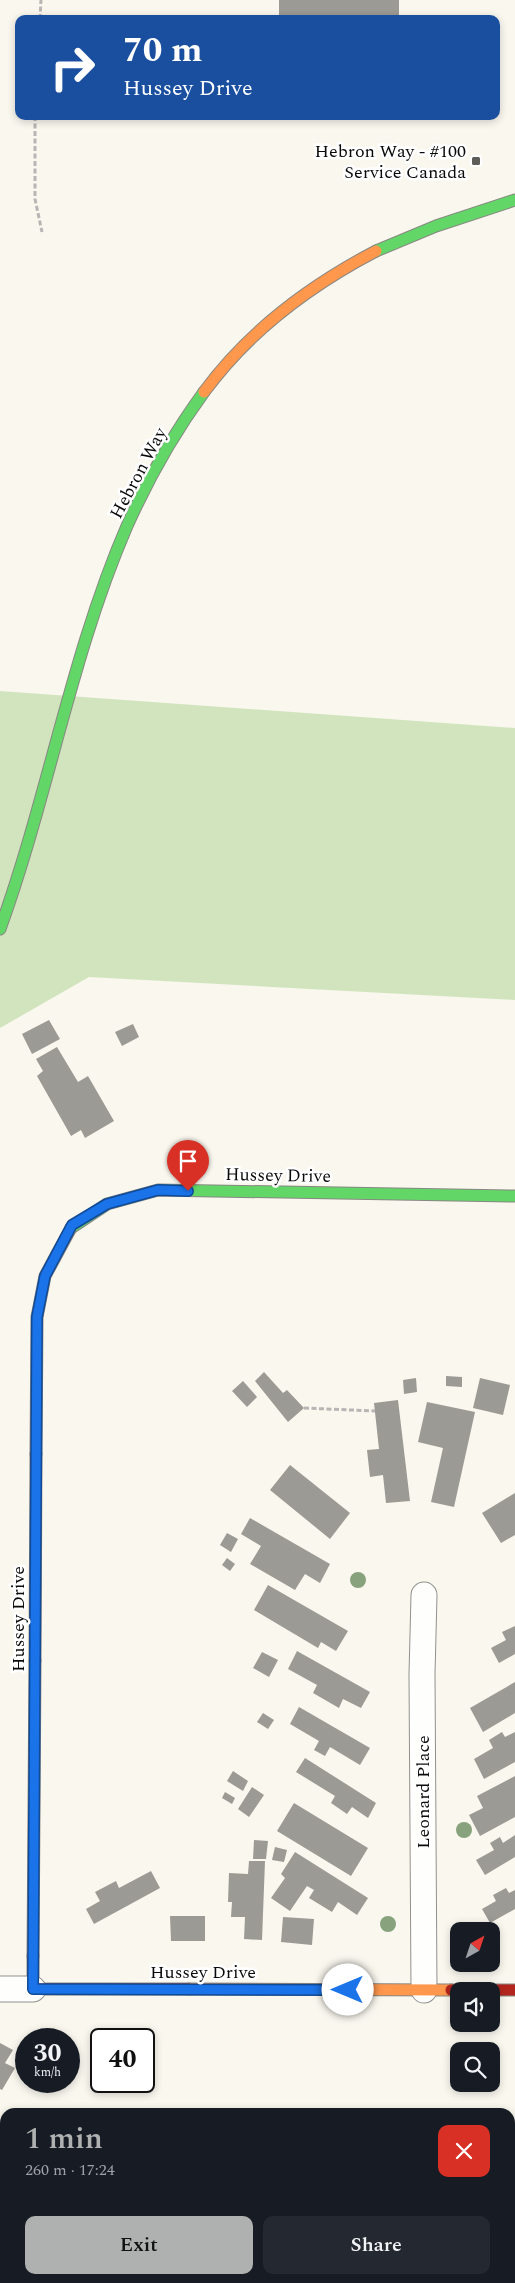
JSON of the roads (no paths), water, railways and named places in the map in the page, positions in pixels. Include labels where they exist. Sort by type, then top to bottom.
[{"type":"street","name":"Hebron Way","points":[[0,929],[28,845],[83,653],[135,509],[168,450],[206,390],[245,345],[302,296],[359,260],[461,216],[515,200]]},
{"type":"street","name":"Hussey Drive","points":[[515,1196],[158,1190],[107,1204],[72,1225],[45,1276],[37,1317],[33,1989],[515,1990]]},
{"type":"street","name":"Leonard Place","points":[[424,1594],[422,1705],[424,1990]]},
{"type":"street","points":[[0,1989],[33,1989]]},
{"type":"place","name":"Hebron Way - #100 Service Canada","points":[[476,161]]}]
